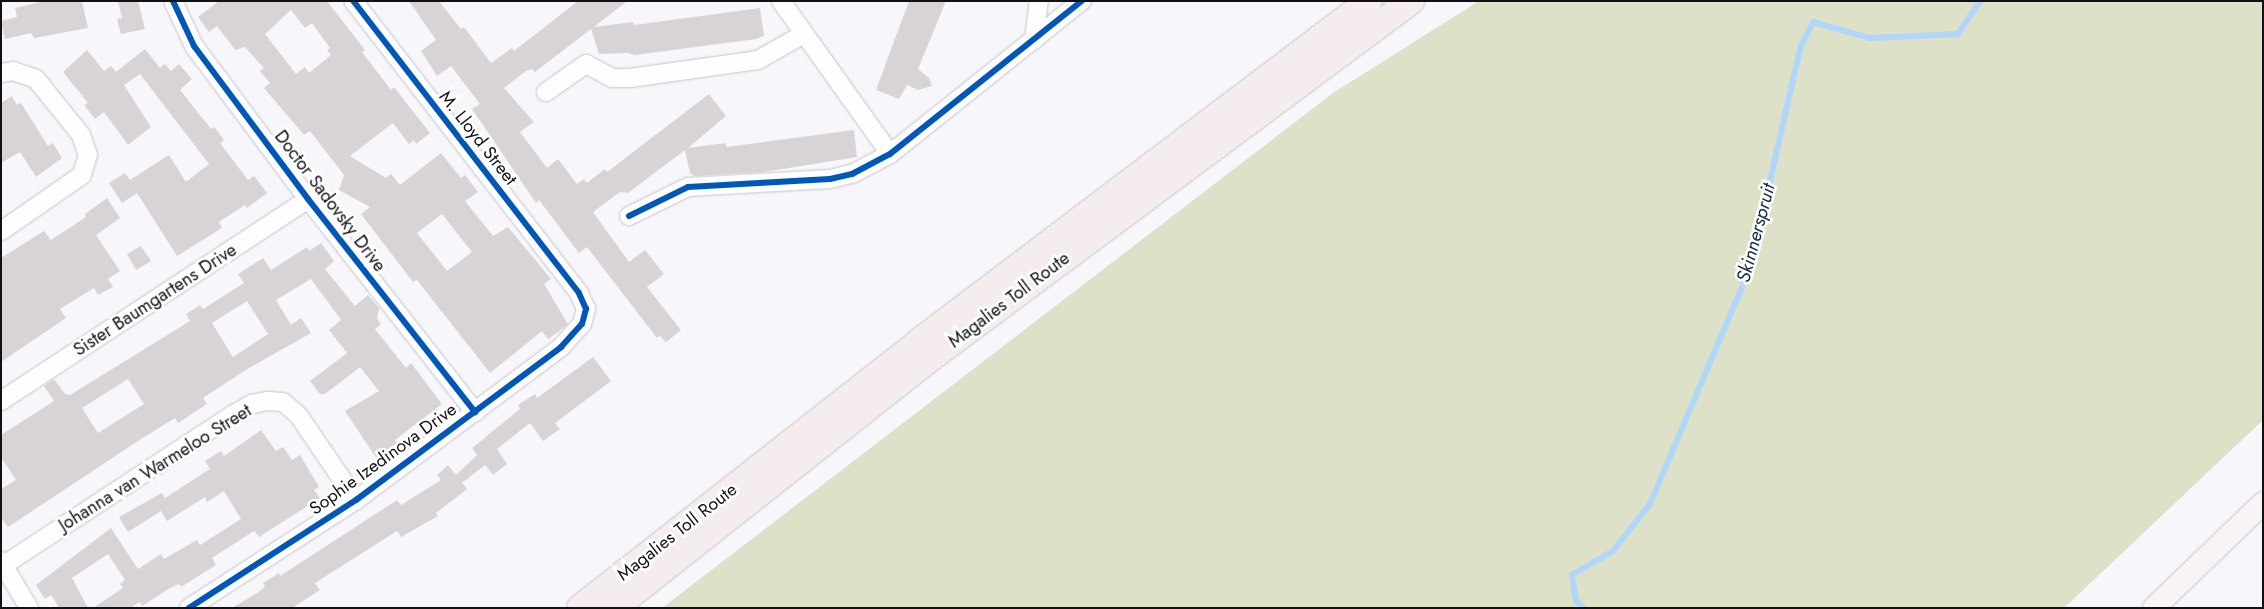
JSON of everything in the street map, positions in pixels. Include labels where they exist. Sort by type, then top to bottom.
[{"type":"highway","name":"Magalies Toll Route","points":[[580,608],[920,341],[1369,1]]},
{"type":"highway","name":"Magalies Toll Route","points":[[614,608],[928,360],[1411,1]]},
{"type":"main road","points":[[2154,608],[2263,503]]},
{"type":"street","name":"Doctor Sadovsky Drive","points":[[172,1],[194,46],[308,199],[475,412]]},
{"type":"street","name":"M. Lloyd Street","points":[[353,1],[579,293]]},
{"type":"street","points":[[781,1],[890,154]]},
{"type":"street","points":[[1034,40],[1039,1]]},
{"type":"street","points":[[629,216],[688,187],[830,179],[852,174],[890,154],[1082,1]]},
{"type":"street","points":[[546,92],[586,64],[612,78],[630,78],[758,60],[804,34]]},
{"type":"street","points":[[1,73],[13,71],[36,79],[81,135],[88,155],[82,175],[1,231]]},
{"type":"street","name":"Sister Baumgartens Drive","points":[[1,401],[308,199]]},
{"type":"street","name":"Sophie Izedinova Drive","points":[[189,608],[356,500],[574,336],[582,324],[586,308],[579,293]]},
{"type":"street","name":"Johanna van Warmeloo Street","points":[[2,563],[232,415],[252,404],[268,401],[283,402],[299,416],[356,500]]},
{"type":"street","points":[[2,563],[29,608]]},
{"type":"green space","points":[[1479,1],[2263,1],[2263,420],[2064,608],[662,608],[1333,93]]},
{"type":"building","points":[[45,1],[82,1],[88,28],[34,38],[31,33],[5,39],[1,21],[17,17],[15,8]]},
{"type":"building","points":[[118,1],[138,1],[145,29],[121,34],[117,19],[122,18]]},
{"type":"building","points":[[219,1],[327,1],[365,50],[362,52],[391,90],[394,87],[430,133],[416,144],[414,140],[409,144],[393,123],[350,156],[386,178],[391,174],[400,185],[441,153],[461,178],[465,175],[478,192],[465,201],[493,236],[508,227],[551,279],[544,284],[568,324],[548,339],[542,331],[490,373],[417,280],[413,282],[361,214],[370,207],[339,190],[344,175],[310,131],[304,135],[264,88],[270,83],[260,71],[264,68],[245,47],[235,50],[217,26],[209,32],[198,17]],"holes":[[[291,10],[305,28],[312,23],[330,48],[327,50],[331,55],[309,73],[305,67],[296,74],[265,34]],[[442,214],[472,252],[447,271],[417,233]]]},
{"type":"building","points":[[409,1],[439,1],[461,29],[464,27],[491,63],[512,48],[514,51],[578,1],[627,1],[594,27],[633,22],[634,25],[760,8],[764,36],[756,39],[635,55],[627,53],[599,54],[591,29],[535,72],[532,69],[526,71],[504,88],[534,122],[520,132],[547,168],[558,159],[577,184],[584,179],[587,183],[605,169],[607,172],[709,94],[726,116],[688,148],[726,143],[726,147],[854,130],[857,157],[764,172],[695,176],[690,173],[685,150],[628,193],[620,192],[593,212],[629,262],[645,250],[664,274],[647,287],[681,330],[666,342],[660,336],[657,338],[587,247],[579,253],[539,200],[536,203],[472,109],[480,104],[451,66],[437,76],[421,51],[436,40]]},
{"type":"building","points":[[909,1],[946,1],[918,69],[929,78],[932,86],[918,90],[907,85],[899,99],[876,90]]},
{"type":"building","points":[[145,49],[160,68],[165,64],[171,71],[179,64],[192,79],[180,90],[211,129],[214,127],[224,140],[220,143],[248,180],[254,176],[267,193],[247,208],[245,205],[219,222],[222,228],[177,256],[137,193],[122,203],[109,183],[125,173],[130,180],[169,155],[186,182],[209,164],[140,74],[124,85],[151,127],[128,145],[104,112],[95,119],[84,105],[88,103],[63,72],[87,50],[104,71],[111,66],[116,72]]},
{"type":"building","points":[[12,96],[17,105],[21,103],[48,146],[53,143],[62,158],[36,177],[20,152],[1,163],[1,103]]},
{"type":"building","points":[[107,198],[120,218],[96,235],[120,271],[108,279],[113,287],[98,295],[94,288],[60,309],[66,318],[1,362],[1,258],[44,231],[51,240],[86,217],[85,214]]},
{"type":"building","points":[[321,243],[334,261],[325,269],[355,306],[368,295],[379,308],[377,318],[381,324],[375,329],[406,368],[411,363],[442,404],[395,440],[397,443],[377,459],[345,411],[379,391],[360,367],[325,394],[320,394],[310,381],[347,353],[329,330],[341,320],[311,279],[276,300],[291,325],[301,318],[311,333],[244,371],[203,398],[207,404],[178,423],[175,418],[141,439],[8,527],[1,517],[1,489],[16,480],[1,457],[1,435],[54,401],[44,386],[54,379],[65,394],[70,395],[190,321],[186,314],[200,305],[203,309],[244,283],[238,274],[263,258],[271,270],[307,247],[309,251]],"holes":[[[247,301],[268,334],[233,357],[212,323]],[[128,379],[144,404],[98,433],[82,408]]]},
{"type":"building","points":[[141,246],[151,261],[136,270],[127,254]]},
{"type":"building","points":[[593,357],[611,381],[555,423],[560,429],[543,441],[530,423],[497,449],[507,464],[493,475],[485,465],[462,483],[467,489],[436,513],[438,516],[401,537],[397,531],[315,583],[320,590],[292,608],[232,608],[260,591],[265,586],[263,583],[279,573],[280,576],[397,500],[401,505],[441,480],[437,475],[448,465],[456,475],[477,455],[472,448],[520,409],[518,405],[535,394],[537,398]]},
{"type":"building","points":[[261,430],[276,451],[283,447],[292,460],[300,455],[319,487],[314,490],[320,498],[259,537],[254,531],[212,558],[216,565],[181,587],[179,584],[170,588],[142,606],[140,602],[130,608],[93,608],[123,588],[120,584],[125,580],[108,554],[72,578],[88,608],[59,608],[51,595],[45,599],[36,585],[111,528],[138,569],[161,554],[164,559],[197,540],[200,545],[241,519],[224,491],[207,502],[205,497],[167,521],[161,511],[128,532],[119,517],[162,493],[165,498],[210,469],[205,461],[221,451],[224,456]]},
{"type":"waterway","name":"Skinnerspruit","points":[[1583,608],[1576,601],[1572,575],[1613,551],[1650,504],[1750,268],[1801,46],[1813,22],[1870,38],[1958,34],[1980,1]]},
{"type":"cycle path","points":[[173,1],[194,46],[308,199],[475,412]]},
{"type":"cycle path","points":[[189,608],[356,500],[561,347],[582,324],[586,309],[579,293],[353,1]]},
{"type":"cycle path","points":[[629,216],[688,187],[830,179],[852,174],[890,154],[1082,1]]}]
